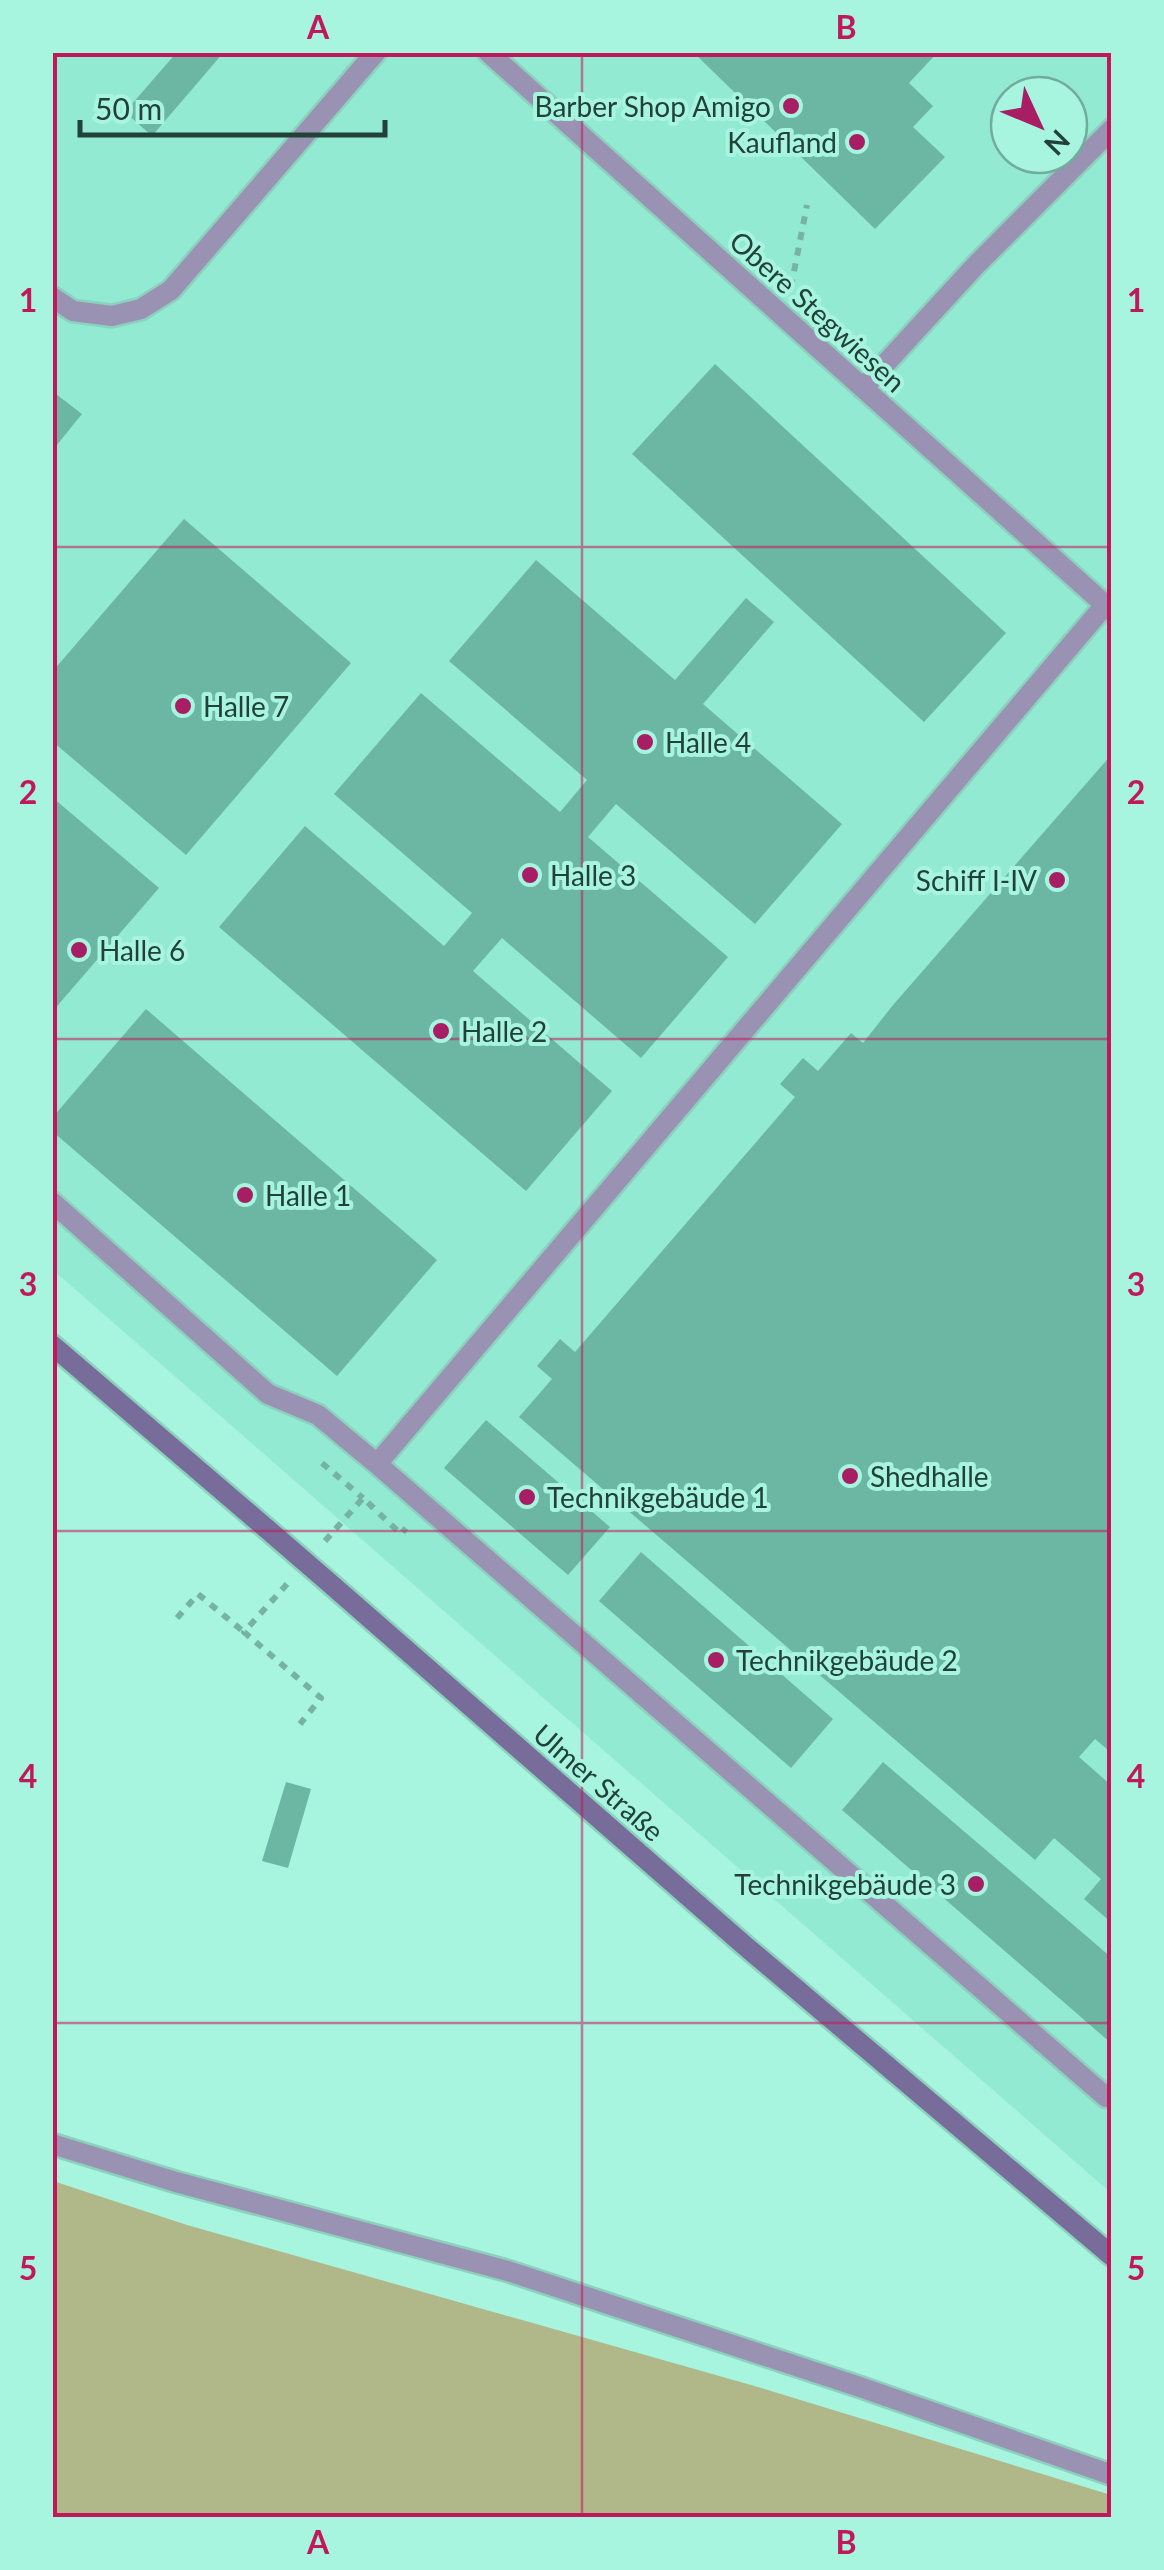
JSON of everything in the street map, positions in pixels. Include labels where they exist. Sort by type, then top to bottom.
[{"type":"main road","name":"Ulmer Straße","points":[[52,1345],[744,1945],[1112,2256]]},
{"type":"street","points":[[52,297],[73,312],[112,316],[141,310],[171,290],[376,52]]},
{"type":"street","name":"Obere Stegwiesen","points":[[488,52],[1108,608]]},
{"type":"street","points":[[863,388],[976,265],[1112,130]]},
{"type":"street","points":[[377,1464],[1108,608]]},
{"type":"street","points":[[52,1202],[268,1394],[318,1415],[377,1464],[1106,2097],[1112,2095]]},
{"type":"street","points":[[52,2144],[176,2182],[508,2271],[1112,2474]]},
{"type":"path","points":[[785,318],[807,205]]},
{"type":"path","points":[[177,1618],[198,1594],[244,1632]]},
{"type":"shaded area","points":[[53,53],[1111,53],[1111,2193],[53,1270]]},
{"type":"shaded area","points":[[53,2181],[187,2225],[758,2387],[1111,2495],[1111,2517],[53,2517]]},
{"type":"building","points":[[177,52],[224,52],[152,136],[125,112]]},
{"type":"building","name":"Kaufland","points":[[693,52],[938,52],[909,83],[933,106],[913,127],[945,157],[875,229]]},
{"type":"building","points":[[1056,52],[1112,52],[1112,57],[1056,56]]},
{"type":"building","points":[[715,364],[1006,633],[924,722],[632,454]]},
{"type":"building","points":[[52,391],[82,414],[52,451]]},
{"type":"building","name":"Halle 7","points":[[184,519],[351,663],[186,855],[52,741],[52,672]]},
{"type":"building","points":[[536,560],[675,680],[746,598],[774,622],[703,704],[842,824],[755,924],[616,804],[588,837],[728,957],[641,1058],[502,938],[473,971],[612,1091],[526,1191],[219,927],[305,826],[444,946],[472,913],[334,794],[421,693],[560,812],[587,780],[449,661]]},
{"type":"building","name":"Shedhalle","points":[[1112,754],[1112,1746],[1108,1750],[1095,1739],[1079,1757],[1112,1786],[1112,1923],[1084,1899],[1101,1879],[1054,1838],[1035,1860],[519,1417],[552,1379],[537,1366],[560,1339],[575,1352],[795,1097],[780,1084],[803,1058],[818,1071],[851,1033],[863,1043]]},
{"type":"building","name":"Halle 6","points":[[52,797],[159,888],[52,1012]]},
{"type":"building","name":"Halle 1","points":[[146,1009],[437,1260],[337,1376],[52,1131],[52,1118]]},
{"type":"building","name":"Technikgebäude 1","points":[[486,1420],[610,1527],[568,1575],[444,1468]]},
{"type":"building","name":"Technikgebäude 2","points":[[641,1552],[833,1719],[791,1768],[599,1601]]},
{"type":"building","name":"Technikgebäude 3","points":[[883,1762],[1112,1958],[1112,2044],[842,1810]]},
{"type":"building","points":[[286,1782],[311,1789],[288,1868],[262,1861]]},
{"type":"place","name":"Barber Shop Amigo","points":[[791,106]]},
{"type":"place","name":"Kaufland","points":[[857,142]]},
{"type":"place","name":"Halle 7","points":[[183,706]]},
{"type":"place","name":"Halle 4","points":[[645,742]]},
{"type":"place","name":"Halle 3","points":[[530,875]]},
{"type":"place","name":"Schiff I-IV","points":[[1057,880]]},
{"type":"place","name":"Halle 6","points":[[79,950]]},
{"type":"place","name":"Halle 2","points":[[441,1031]]},
{"type":"place","name":"Halle 1","points":[[245,1195]]},
{"type":"place","name":"Shedhalle","points":[[850,1476]]},
{"type":"place","name":"Technikgebäude 1","points":[[527,1497]]},
{"type":"place","name":"Technikgebäude 2","points":[[716,1660]]},
{"type":"place","name":"Technikgebäude 3","points":[[976,1884]]}]
